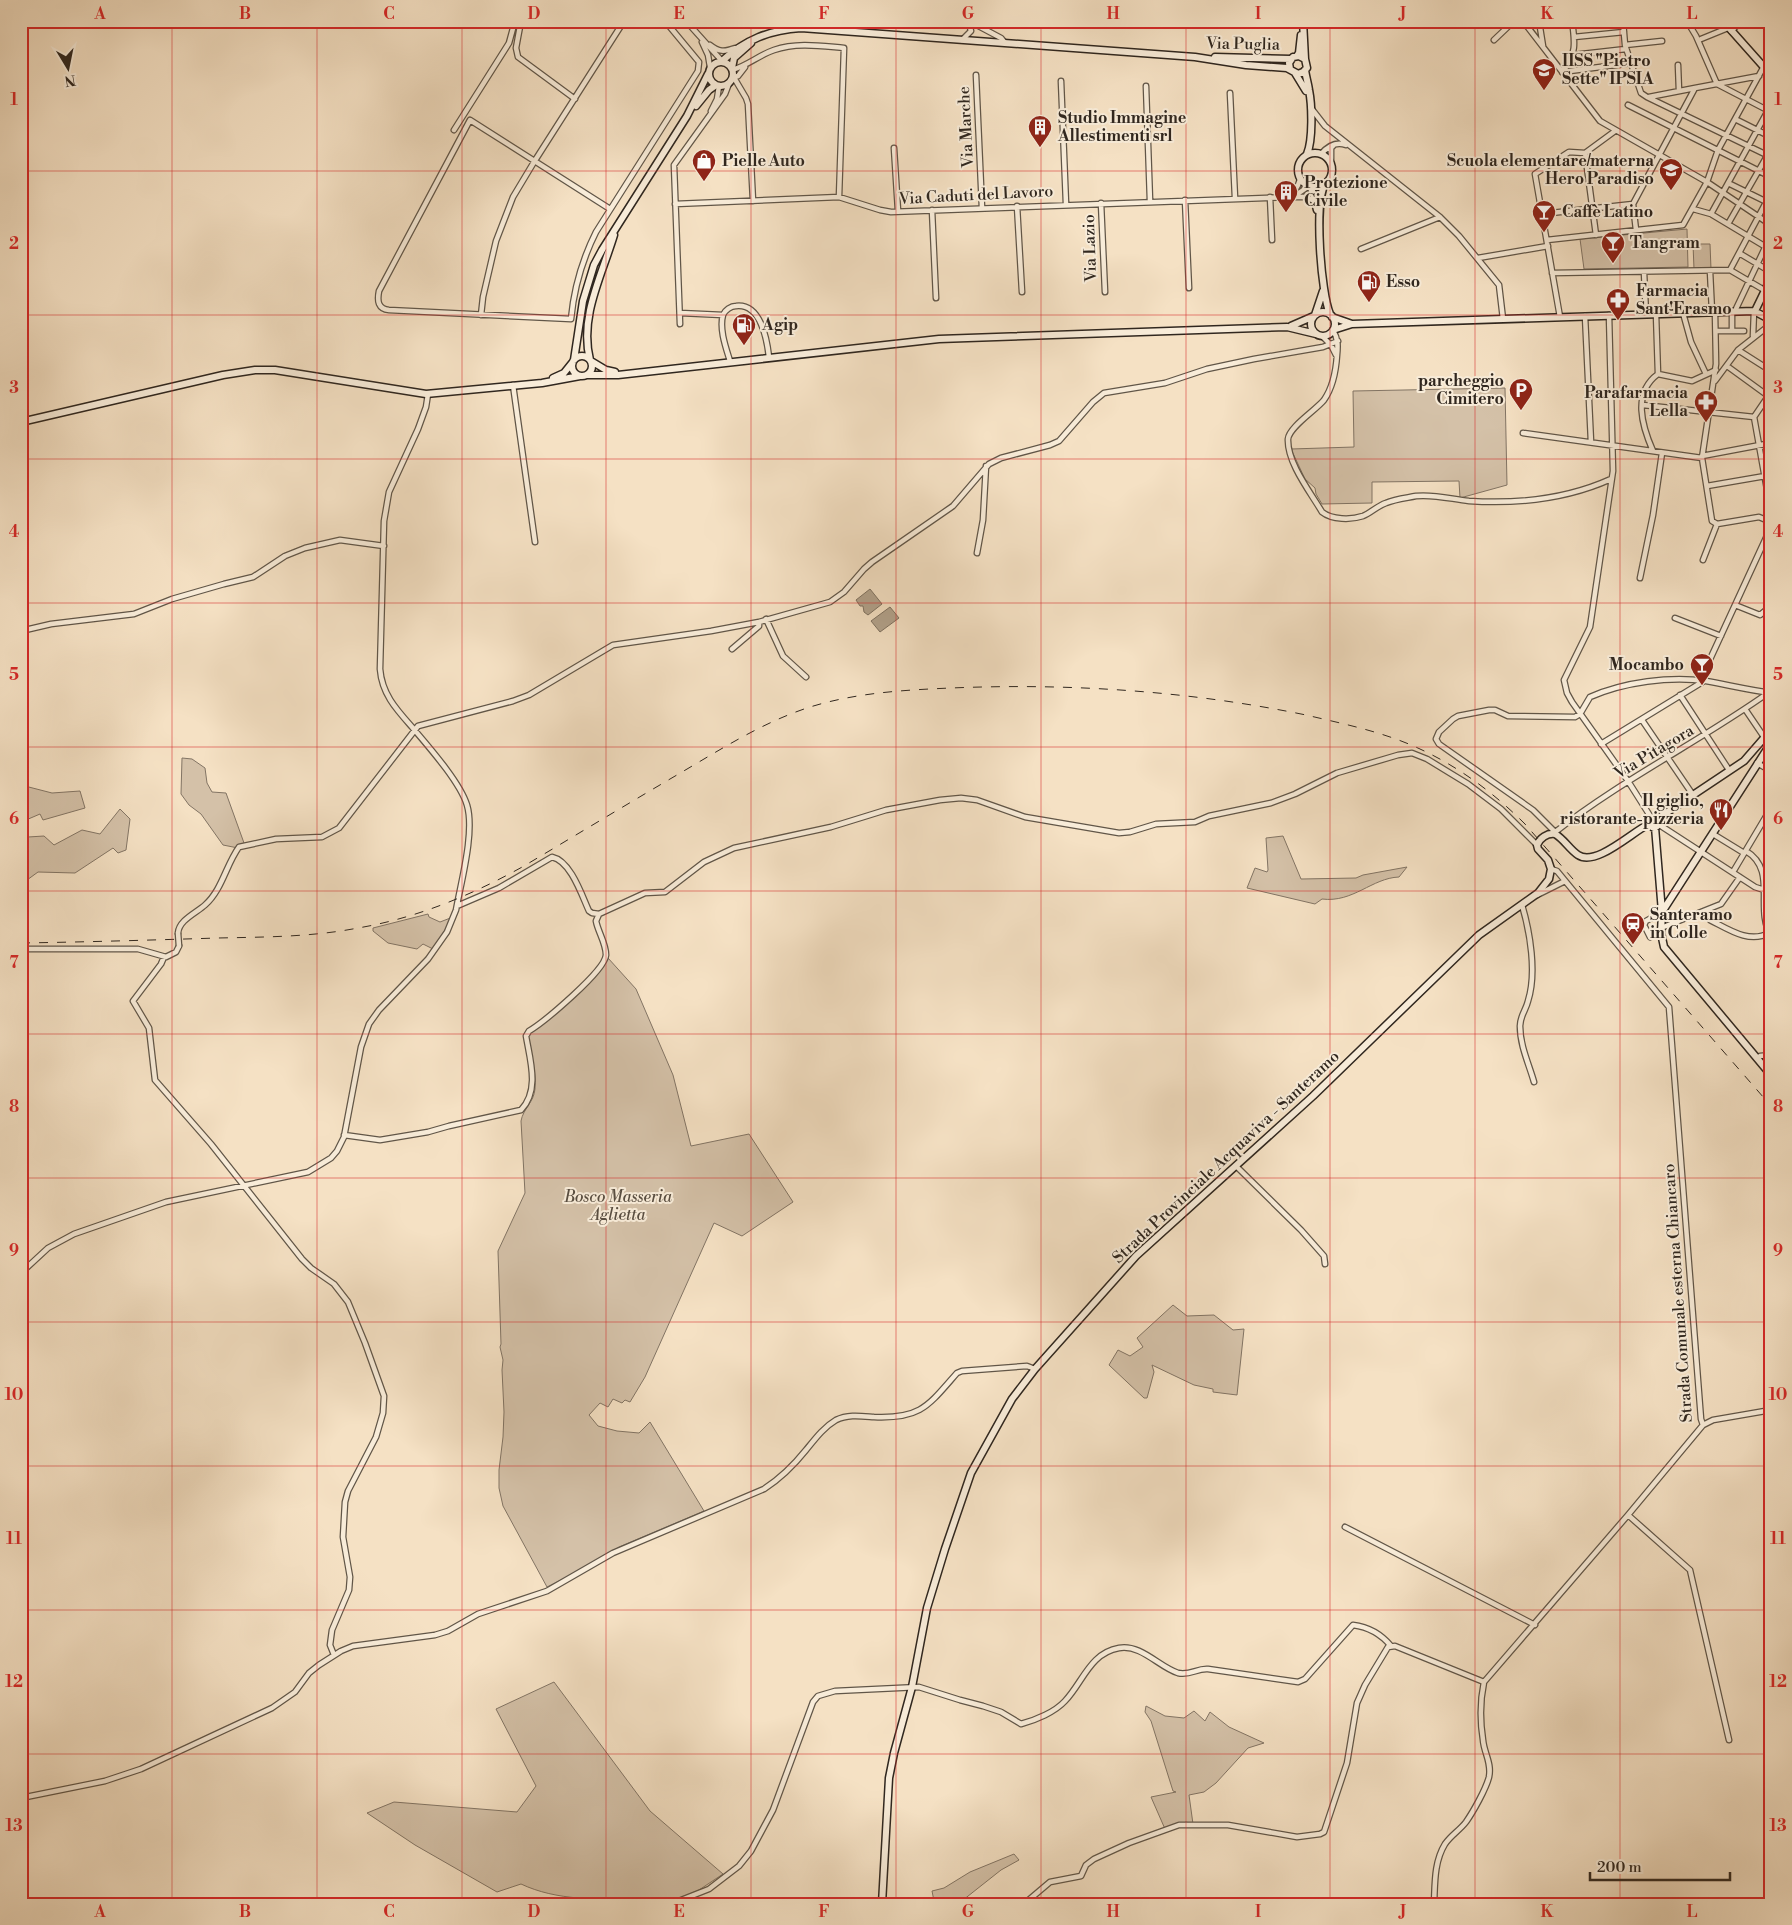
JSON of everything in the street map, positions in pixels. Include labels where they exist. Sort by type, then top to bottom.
[{"type":"main road","points":[[1303,21],[1300,45],[1289,65],[1306,88],[1310,106]]},
{"type":"main road","points":[[1303,21],[1307,65],[1305,70],[1310,96],[1311,126],[1310,148],[1299,163],[1297,171],[1300,179],[1310,187],[1316,205],[1320,228]]},
{"type":"main road","points":[[1723,21],[1771,75]]},
{"type":"main road","name":"Via Puglia","points":[[722,61],[738,46],[784,30],[801,28],[1195,57],[1292,71]]},
{"type":"main road","name":"Via Puglia","points":[[731,78],[734,58],[759,38]]},
{"type":"main road","points":[[1294,57],[1302,56],[1305,59]]},
{"type":"main road","name":"Via Puglia","points":[[1195,57],[1294,57]]},
{"type":"main road","points":[[580,376],[573,369],[583,301],[602,250],[687,116],[709,70],[715,63],[722,61],[728,64],[731,78],[709,90],[687,116]]},
{"type":"main road","points":[[709,70],[710,81],[717,85]]},
{"type":"main road","points":[[1292,71],[1300,74],[1305,70]]},
{"type":"main road","points":[[1311,126],[1320,153],[1331,163],[1332,174],[1320,196],[1320,228],[1323,290],[1334,322],[1333,330]]},
{"type":"main road","points":[[1307,154],[1320,153]]},
{"type":"main road","points":[[1310,187],[1325,184]]},
{"type":"main road","points":[[587,375],[592,367],[587,340],[591,310],[598,281],[616,227]]},
{"type":"main road","points":[[1754,311],[1768,292],[1771,278]]},
{"type":"main road","points":[[1319,335],[1311,326],[1323,290]]},
{"type":"main road","points":[[21,422],[223,375],[255,370],[274,370],[399,391],[428,394],[550,382],[587,375],[612,375],[940,339],[1287,327],[1319,335],[1328,335],[1333,330],[1352,324],[1733,311],[1754,311],[1771,322]]},
{"type":"main road","points":[[1287,327],[1321,312],[1352,324]]},
{"type":"main road","points":[[515,385],[555,378],[564,373],[574,361],[582,356],[612,372],[641,371]]},
{"type":"main road","points":[[1537,895],[1549,879],[1551,869],[1548,860],[1538,849],[1537,845],[1546,835],[1554,833],[1558,835],[1576,854],[1588,858],[1603,854],[1654,823],[1744,761],[1771,730]]},
{"type":"main road","points":[[1662,912],[1771,743]]},
{"type":"main road","points":[[1654,823],[1664,947],[1771,1075]]},
{"type":"main road","name":"Strada Provinciale Acquaviva - Santeramo","points":[[882,1904],[889,1778],[912,1687],[932,1589],[971,1473],[1012,1399],[1034,1369],[1132,1260],[1313,1096],[1458,954],[1487,929],[1537,895]]},
{"type":"street","points":[[454,130],[507,45],[515,21]]},
{"type":"street","points":[[521,21],[516,54],[521,60],[575,99]]},
{"type":"street","points":[[481,315],[486,280],[496,241],[513,197],[624,21]]},
{"type":"street","points":[[610,208],[470,120],[379,291],[380,306],[383,310],[571,319],[585,255],[596,232],[698,71],[699,62],[665,21]]},
{"type":"street","points":[[686,21],[722,61]]},
{"type":"street","points":[[962,40],[970,31],[969,24],[964,21]]},
{"type":"street","points":[[969,21],[1001,38],[1005,43]]},
{"type":"street","points":[[1494,40],[1514,21]]},
{"type":"street","points":[[1523,21],[1600,121],[1707,182],[1771,225]]},
{"type":"street","points":[[1539,21],[1543,48]]},
{"type":"street","points":[[1562,72],[1569,64],[1573,55],[1572,21]]},
{"type":"street","points":[[1623,21],[1626,47],[1639,90],[1647,97],[1769,156]]},
{"type":"street","points":[[1687,21],[1696,36],[1717,84],[1769,111]]},
{"type":"street","points":[[1701,39],[1730,29],[1742,21]]},
{"type":"street","points":[[1760,21],[1771,33]]},
{"type":"street","points":[[1574,38],[1624,32]]},
{"type":"street","points":[[701,39],[718,51],[728,51],[738,46]]},
{"type":"street","points":[[701,39],[708,55],[709,70]]},
{"type":"street","points":[[1573,55],[1662,41]]},
{"type":"street","points":[[507,45],[516,48]]},
{"type":"street","points":[[680,324],[674,166],[725,94],[731,78],[752,61],[774,50],[791,46],[844,48],[839,198]]},
{"type":"street","points":[[1478,258],[1596,234],[1684,225],[1707,182],[1718,150],[1763,68],[1771,59]]},
{"type":"street","points":[[1562,72],[1631,63]]},
{"type":"street","points":[[1678,65],[1679,91]]},
{"type":"street","name":"Via Marche","points":[[976,75],[982,208]]},
{"type":"street","points":[[1647,97],[1759,76]]},
{"type":"street","points":[[731,78],[748,104],[753,201]]},
{"type":"street","points":[[1061,81],[1066,204]]},
{"type":"street","points":[[710,114],[717,99],[717,85]]},
{"type":"street","points":[[1146,86],[1150,201]]},
{"type":"street","points":[[1636,230],[1633,204],[1696,88]]},
{"type":"street","points":[[1230,93],[1234,198]]},
{"type":"street","points":[[1628,105],[1771,177]]},
{"type":"street","points":[[1711,214],[1771,105]]},
{"type":"street","points":[[1310,106],[1325,126],[1440,217],[1478,258],[1499,285],[1502,319]]},
{"type":"street","points":[[1735,119],[1771,137]]},
{"type":"street","points":[[1560,317],[1535,174],[1569,152],[1585,152],[1615,131]]},
{"type":"street","points":[[1320,153],[1327,147],[1336,144],[1350,146]]},
{"type":"street","points":[[1331,163],[1331,148],[1336,144]]},
{"type":"street","points":[[894,148],[898,211]]},
{"type":"street","points":[[1728,224],[1758,171],[1769,156],[1771,149]]},
{"type":"street","points":[[1585,152],[1596,234]]},
{"type":"street","points":[[1280,196],[1294,191],[1300,179]]},
{"type":"street","points":[[1728,183],[1768,203]]},
{"type":"street","points":[[1289,197],[1310,187]]},
{"type":"street","points":[[1730,270],[1758,217],[1768,203],[1771,193]]},
{"type":"street","name":"Via Caduti del Lavoro","points":[[675,204],[839,198],[886,212],[1280,196],[1306,197],[1316,205]]},
{"type":"street","points":[[1270,197],[1272,240]]},
{"type":"street","points":[[1186,200],[1190,288]]},
{"type":"street","name":"Via Lazio","points":[[1101,203],[1105,292]]},
{"type":"street","points":[[1542,214],[1633,204]]},
{"type":"street","points":[[1017,206],[1022,292]]},
{"type":"street","points":[[1693,208],[1711,214],[1771,250]]},
{"type":"street","points":[[932,210],[936,298]]},
{"type":"street","points":[[1361,249],[1440,217]]},
{"type":"street","points":[[1732,331],[1733,311],[1771,235]]},
{"type":"street","points":[[1739,253],[1771,272]]},
{"type":"street","points":[[1552,273],[1730,270],[1768,292]]},
{"type":"street","points":[[1703,560],[1715,522],[1702,457],[1716,370],[1716,331],[1710,271]]},
{"type":"street","points":[[1644,272],[1646,314]]},
{"type":"street","points":[[730,361],[724,338],[723,315],[735,306],[746,308],[760,319],[766,337],[769,357]]},
{"type":"street","points":[[1754,311],[1754,336]]},
{"type":"street","points":[[680,312],[723,315]]},
{"type":"street","points":[[1683,313],[1691,342],[1706,374]]},
{"type":"street","points":[[1653,451],[1643,426],[1643,405],[1644,388],[1658,374],[1656,314]]},
{"type":"street","points":[[1609,315],[1614,461],[1590,628],[1564,680],[1567,693],[1628,781],[1654,823],[1755,887],[1764,890]]},
{"type":"street","points":[[1585,316],[1591,442]]},
{"type":"street","points":[[1714,383],[1738,350],[1771,322]]},
{"type":"street","points":[[1342,327],[1338,340],[1335,374],[1326,396],[1292,430],[1288,440],[1292,459],[1303,481],[1326,516],[1353,518],[1362,516],[1386,502],[1416,496],[1438,496],[1457,500],[1495,502],[1542,498],[1583,490],[1611,479]]},
{"type":"street","points":[[1333,330],[1338,340]]},
{"type":"street","points":[[1716,331],[1744,331]]},
{"type":"street","points":[[1319,335],[1331,345],[1337,356]]},
{"type":"street","points":[[21,949],[138,949],[153,952],[164,957],[176,952],[179,946],[178,930],[183,922],[204,905],[216,890],[239,847],[276,839],[322,837],[338,828],[418,726],[529,695],[613,644],[691,634],[758,622],[766,618],[830,602],[838,597],[872,562],[953,506],[986,466],[1001,458],[1055,443],[1062,438],[1093,402],[1107,392],[1165,384],[1214,367],[1331,345],[1338,340]]},
{"type":"street","points":[[1738,350],[1771,371]]},
{"type":"street","points":[[1727,366],[1770,395],[1754,417],[1771,512]]},
{"type":"street","points":[[1658,374],[1692,381],[1716,370]]},
{"type":"street","points":[[515,385],[536,542]]},
{"type":"street","points":[[21,1273],[48,1248],[74,1234],[166,1202],[298,1174],[317,1168],[331,1158],[338,1151],[344,1135],[361,1047],[369,1024],[379,1010],[428,959],[452,922],[457,906],[469,832],[467,805],[458,785],[391,703],[382,685],[380,675],[384,521],[389,492],[418,429],[426,407],[428,394]]},
{"type":"street","points":[[1643,405],[1754,417]]},
{"type":"street","points":[[1523,433],[1702,457],[1771,443]]},
{"type":"street","points":[[1640,578],[1653,516],[1662,452]]},
{"type":"street","points":[[977,552],[983,520],[986,466]]},
{"type":"street","points":[[1707,486],[1771,475]]},
{"type":"street","points":[[1715,522],[1759,517],[1771,522]]},
{"type":"street","points":[[1601,744],[1702,681],[1771,527]]},
{"type":"street","points":[[21,631],[52,624],[134,614],[172,599],[254,577],[285,556],[304,548],[340,540],[384,546]]},
{"type":"street","points":[[1735,605],[1760,615],[1771,606]]},
{"type":"street","points":[[766,618],[783,656],[806,677]]},
{"type":"street","points":[[1675,618],[1721,636]]},
{"type":"street","points":[[732,649],[759,626],[758,622]]},
{"type":"street","points":[[1554,833],[1537,813],[1439,744],[1436,739],[1452,719],[1492,709],[1514,717],[1571,717],[1580,714],[1590,697],[1599,693],[1654,680],[1702,681],[1770,693]]},
{"type":"street","name":"Via Pitagora","points":[[1554,833],[1628,781],[1706,735],[1770,693]]},
{"type":"street","points":[[1680,696],[1730,770]]},
{"type":"street","points":[[1745,709],[1764,737]]},
{"type":"street","points":[[1642,720],[1693,795]]},
{"type":"street","points":[[457,906],[499,888],[552,858],[558,860],[576,881],[589,911],[599,914],[645,893],[666,892],[704,862],[734,848],[831,826],[886,810],[940,800],[961,798],[977,800],[1025,817],[1119,833],[1130,832],[1156,824],[1195,822],[1210,816],[1271,803],[1295,794],[1337,772],[1412,753],[1427,759],[1468,784],[1501,809],[1537,845]]},
{"type":"street","points":[[1757,763],[1771,771]]},
{"type":"street","points":[[1733,872],[1771,808]]},
{"type":"street","points":[[1707,910],[1710,920],[1743,936],[1760,938],[1769,933],[1764,915],[1763,876],[1760,864],[1755,856],[1713,834]]},
{"type":"street","name":"Strada Comunale esterna Chiancaro","points":[[1484,1682],[1535,1625],[1703,1425],[1700,1419],[1669,1007],[1558,872],[1551,869]]},
{"type":"street","points":[[1661,928],[1721,904],[1740,877]]},
{"type":"street","points":[[1537,895],[1565,881]]},
{"type":"street","points":[[1522,905],[1532,955],[1529,997],[1521,1015],[1520,1034],[1534,1082]]},
{"type":"street","points":[[1650,937],[1644,925],[1646,921],[1662,912]]},
{"type":"street","points":[[344,1135],[380,1140],[428,1132],[521,1110],[529,1101],[533,1089],[526,1036],[529,1031],[563,1004],[602,964],[606,954],[596,921],[599,914]]},
{"type":"street","points":[[164,957],[164,960],[133,1001],[149,1028],[154,1080],[192,1122],[306,1264],[334,1284],[343,1294],[384,1392],[383,1413],[376,1437],[348,1491],[345,1502],[343,1537],[350,1577],[349,1590],[332,1630],[330,1645],[334,1655]]},
{"type":"street","points":[[1757,1058],[1760,1056],[1771,1056]]},
{"type":"street","points":[[1236,1166],[1301,1230],[1324,1256],[1325,1264]]},
{"type":"street","points":[[21,1798],[105,1781],[141,1770],[272,1708],[295,1692],[309,1673],[334,1655],[353,1646],[442,1633],[487,1610],[552,1589],[622,1549],[764,1489],[783,1475],[827,1427],[841,1418],[853,1416],[898,1418],[908,1415],[928,1404],[957,1373],[962,1371],[1027,1366],[1034,1369]]},
{"type":"street","points":[[1703,1425],[1713,1420],[1771,1410]]},
{"type":"street","points":[[1628,1515],[1690,1570],[1729,1740]]},
{"type":"street","points":[[1345,1527],[1535,1625]]},
{"type":"street","points":[[670,1904],[708,1889],[739,1866],[751,1851],[776,1803],[816,1698],[822,1694],[847,1690],[919,1687],[1001,1712],[1021,1724],[1056,1708],[1072,1693],[1095,1660],[1119,1648],[1134,1649],[1171,1670],[1185,1674],[1208,1669],[1298,1682],[1305,1679],[1353,1625],[1370,1629],[1380,1634],[1391,1646],[1484,1682],[1482,1732],[1484,1746],[1489,1758],[1488,1778],[1466,1822],[1451,1837],[1440,1855],[1435,1873],[1434,1904]]},
{"type":"street","points":[[1024,1904],[1050,1882],[1081,1876],[1086,1865],[1094,1858],[1129,1843],[1179,1826],[1228,1825],[1297,1837],[1324,1832],[1347,1763],[1357,1703],[1385,1650],[1391,1646]]},
{"type":"green space","points":[[1687,229],[1688,267],[1584,269],[1580,239]]},
{"type":"green space","points":[[1693,244],[1710,244],[1711,269],[1694,269]]},
{"type":"green space","points":[[1505,388],[1507,485],[1460,498],[1459,481],[1372,482],[1372,503],[1322,504],[1315,488],[1305,479],[1291,449],[1354,447],[1353,391]]},
{"type":"green space","points":[[182,758],[192,759],[205,768],[207,783],[212,792],[226,793],[244,843],[238,848],[223,845],[201,814],[189,805],[181,794]]},
{"type":"green space","points":[[21,785],[52,793],[80,791],[85,808],[43,820],[40,814],[26,820],[27,824],[21,825]]},
{"type":"green space","points":[[120,809],[130,819],[126,850],[118,853],[113,848],[75,873],[38,872],[27,880],[22,880],[25,863],[22,848],[28,837],[44,836],[54,845],[82,830],[100,834]]},
{"type":"green space","points":[[1283,836],[1301,879],[1356,878],[1407,867],[1399,877],[1380,881],[1343,897],[1322,899],[1315,904],[1247,888],[1255,868],[1267,872],[1268,870],[1266,838]]},
{"type":"green space","points":[[428,914],[429,917],[440,922],[453,917],[433,949],[423,944],[417,949],[388,943],[373,931],[373,928]]},
{"type":"green space","name":"Bosco Masseria Aglietta","points":[[608,958],[636,989],[673,1075],[691,1146],[749,1134],[793,1202],[742,1236],[714,1223],[645,1377],[630,1402],[625,1400],[622,1403],[613,1399],[608,1407],[600,1403],[589,1415],[598,1426],[617,1431],[639,1433],[650,1422],[704,1511],[619,1547],[547,1587],[503,1506],[499,1488],[504,1412],[503,1360],[500,1347],[498,1251],[525,1193],[521,1121],[533,1098],[535,1089],[534,1069],[528,1035],[579,993]]},
{"type":"green space","points":[[1173,1305],[1187,1316],[1214,1315],[1233,1330],[1244,1329],[1237,1395],[1213,1392],[1213,1389],[1194,1385],[1152,1365],[1154,1372],[1147,1398],[1144,1398],[1109,1365],[1118,1350],[1130,1356],[1143,1347],[1137,1338]]},
{"type":"green space","points":[[554,1682],[650,1811],[723,1874],[699,1890],[665,1904],[636,1904],[636,1900],[563,1896],[535,1890],[521,1884],[497,1892],[415,1845],[367,1813],[394,1802],[517,1812],[536,1786],[496,1709]]},
{"type":"green space","points":[[1146,1706],[1165,1716],[1184,1718],[1194,1711],[1205,1721],[1210,1712],[1229,1727],[1264,1743],[1248,1748],[1216,1783],[1204,1792],[1189,1795],[1193,1824],[1186,1822],[1165,1829],[1151,1797],[1176,1792],[1173,1791],[1151,1721],[1145,1712]]},
{"type":"green space","points":[[1014,1854],[1019,1860],[1001,1870],[958,1904],[926,1904],[934,1901],[932,1891],[944,1888],[970,1872]]},
{"type":"shaded area","points":[[870,589],[882,604],[868,615],[864,612],[863,606],[860,606],[856,600]]},
{"type":"shaded area","points":[[890,607],[899,618],[880,632],[871,621]]},
{"type":"railway","points":[[21,943],[288,936],[341,931],[380,924],[423,912],[464,896],[504,877],[712,754],[758,729],[790,714],[842,699],[896,691],[996,687],[1085,688],[1174,695],[1218,700],[1306,715],[1378,733],[1434,756],[1476,782],[1525,824],[1771,1106]]},
{"type":"place","name":"IISS \"Pietro Sette\" IPSIA","points":[[1544,91]]},
{"type":"place","name":"Studio Immagine Allestimenti srl","points":[[1040,148]]},
{"type":"place","name":"Pielle Auto","points":[[704,182]]},
{"type":"place","name":"Scuola elementare/materna Hero Paradiso","points":[[1671,191]]},
{"type":"place","name":"Protezione Civile","points":[[1286,213]]},
{"type":"place","name":"Caffè Latino","points":[[1544,233]]},
{"type":"place","name":"Tangram","points":[[1613,264]]},
{"type":"place","name":"Esso","points":[[1369,303]]},
{"type":"place","name":"Farmacia Sant'Erasmo","points":[[1618,321]]},
{"type":"place","name":"Agip","points":[[744,346]]},
{"type":"place","name":"parcheggio Cimitero","points":[[1521,411]]},
{"type":"place","name":"Parafarmacia Lella","points":[[1706,423]]},
{"type":"place","name":"Mocambo","points":[[1702,686]]},
{"type":"place","name":"Il giglio, ristorante-pizzeria","points":[[1721,831]]},
{"type":"place","name":"Santeramo in Colle","points":[[1633,945]]}]
